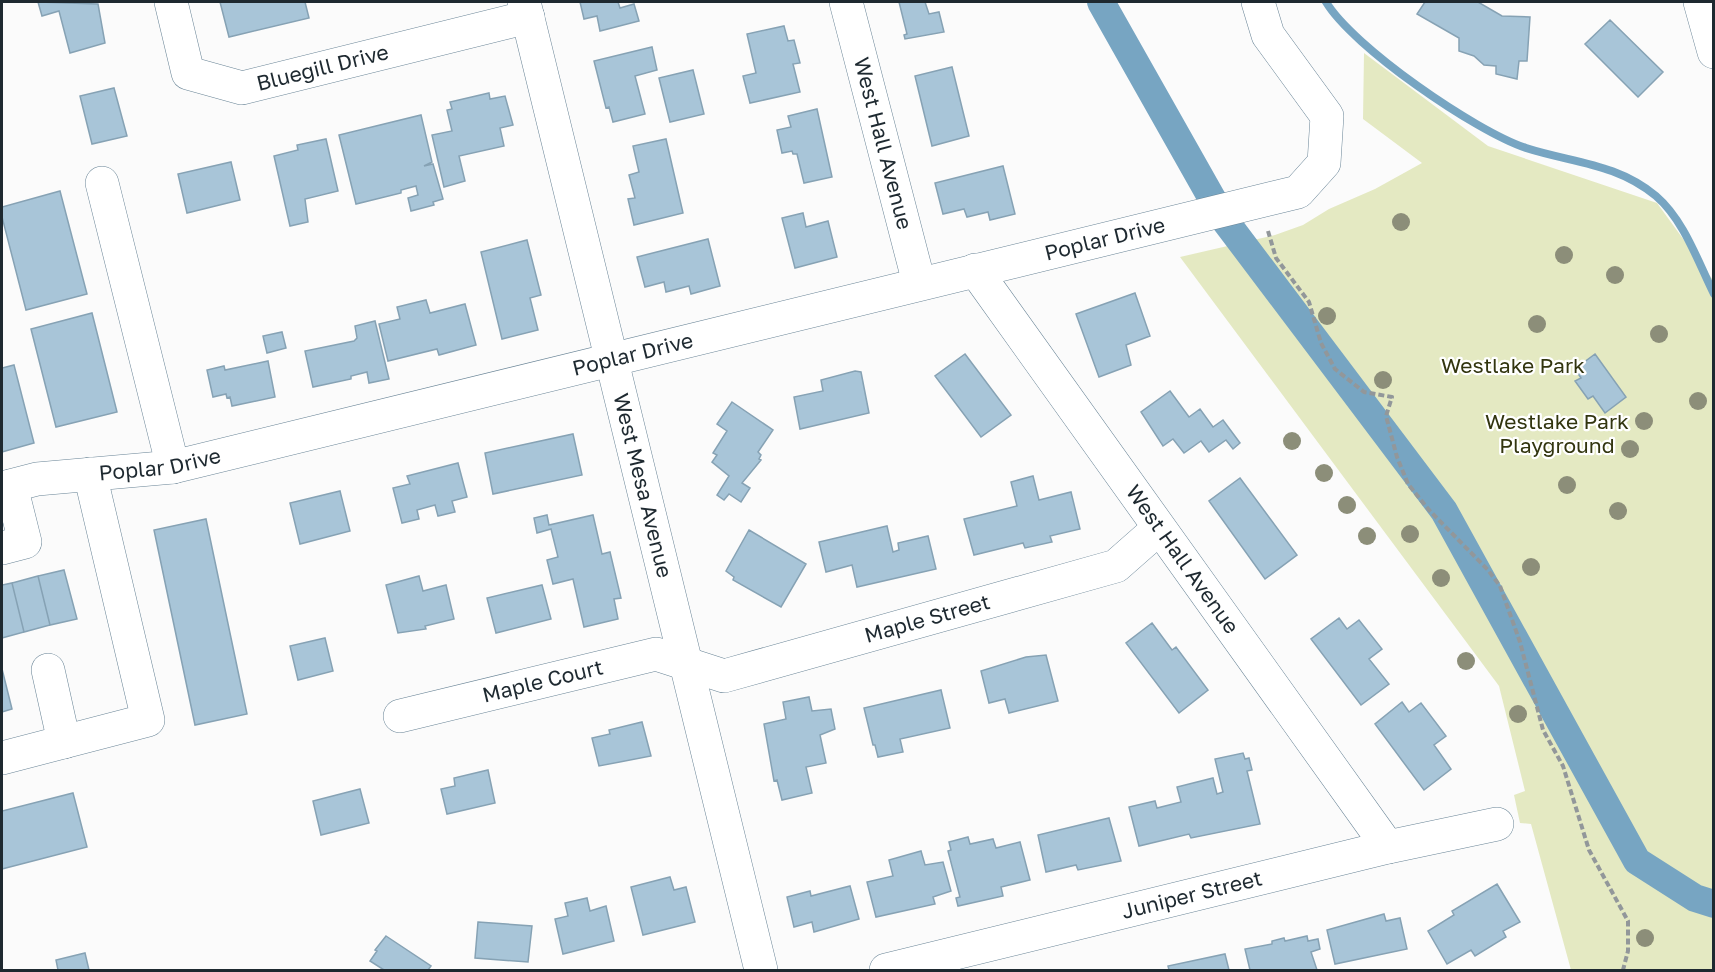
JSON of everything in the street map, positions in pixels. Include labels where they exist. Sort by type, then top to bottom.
[{"type":"street","name":"Bluegill Drive","points":[[171,2],[188,73],[242,88],[526,9]]},
{"type":"street","name":"West Hall Avenue","points":[[846,2],[919,284]]},
{"type":"street","name":"Poplar Drive","points":[[6,487],[37,478],[173,467],[975,270],[1264,215],[1298,192],[1324,163],[1327,116],[1268,35],[1258,2]]},
{"type":"street","points":[[1700,2],[1713,52]]},
{"type":"street","name":"West Mesa Avenue","points":[[526,9],[686,663],[758,970]]},
{"type":"street","points":[[102,183],[173,467]]},
{"type":"street","name":"West Hall Avenue","points":[[975,270],[1158,529],[1388,847]]},
{"type":"street","points":[[2,758],[148,720],[90,474]]},
{"type":"street","points":[[2,548],[24,542],[6,487]]},
{"type":"street","name":"Maple Street","points":[[686,663],[724,676],[1116,566],[1158,529]]},
{"type":"street","name":"Maple Court","points":[[399,716],[656,654],[686,663]]},
{"type":"street","points":[[48,670],[64,742]]},
{"type":"street","name":"Juniper Street","points":[[886,970],[1388,847],[1497,824]]},
{"type":"path","points":[[1264,215],[1276,258],[1310,302],[1321,343],[1335,369],[1364,392],[1392,398],[1386,416],[1397,457],[1408,484],[1429,510],[1488,570],[1500,586],[1520,642],[1543,730],[1563,766],[1589,850],[1628,921],[1628,951],[1623,970]]},
{"type":"green space","name":"Westlake Park","points":[[1364,53],[1488,146],[1657,203],[1713,280],[1713,970],[1571,970],[1531,824],[1520,823],[1514,795],[1525,791],[1499,686],[1180,257],[1275,235],[1303,225],[1329,209],[1375,189],[1422,163],[1363,119]]},
{"type":"building","points":[[38,2],[98,4],[105,43],[70,53],[59,11],[42,16]]},
{"type":"building","points":[[220,2],[305,2],[309,18],[229,37]]},
{"type":"building","points":[[580,2],[618,2],[620,8],[634,4],[639,21],[600,31],[597,16],[584,19]]},
{"type":"building","points":[[899,2],[925,2],[929,14],[939,12],[944,32],[905,39],[904,35],[907,34]]},
{"type":"building","points":[[1425,2],[1478,2],[1502,16],[1530,17],[1527,61],[1519,61],[1517,79],[1496,74],[1496,66],[1484,65],[1474,56],[1459,51],[1459,38],[1417,14]]},
{"type":"building","points":[[1610,20],[1663,72],[1638,97],[1585,44]]},
{"type":"building","points":[[784,26],[788,41],[794,40],[800,63],[793,64],[800,92],[750,103],[743,76],[756,73],[747,34]]},
{"type":"building","points":[[652,47],[657,70],[635,76],[645,114],[613,122],[609,107],[606,108],[594,61]]},
{"type":"building","points":[[952,67],[969,136],[932,146],[915,76]]},
{"type":"building","points":[[693,70],[704,114],[670,122],[659,78]]},
{"type":"building","points":[[114,88],[127,136],[92,144],[80,96]]},
{"type":"building","points":[[489,93],[490,99],[505,96],[513,125],[500,128],[504,146],[459,156],[465,181],[444,187],[432,135],[452,131],[447,110],[452,109],[450,102]]},
{"type":"building","points":[[817,109],[832,177],[804,183],[797,154],[793,154],[792,151],[782,153],[777,130],[791,127],[788,116]]},
{"type":"building","points":[[421,115],[432,162],[424,166],[433,164],[443,199],[433,202],[434,205],[411,211],[408,198],[418,195],[416,186],[401,190],[401,193],[356,204],[339,135]]},
{"type":"building","points":[[326,139],[338,191],[305,199],[308,222],[290,226],[274,156],[298,150],[297,145]]},
{"type":"building","points":[[666,139],[683,213],[634,225],[628,199],[635,198],[629,175],[639,172],[633,146]]},
{"type":"building","points":[[231,162],[240,200],[187,213],[178,174]]},
{"type":"building","points":[[1003,166],[1015,214],[990,220],[988,212],[967,217],[964,209],[943,214],[935,183]]},
{"type":"building","points":[[60,191],[87,294],[26,310],[2,217],[2,207]]},
{"type":"building","points":[[803,213],[806,227],[828,221],[837,257],[795,268],[782,218]]},
{"type":"building","points":[[708,239],[720,286],[691,294],[689,286],[666,292],[664,282],[645,287],[637,257]]},
{"type":"building","points":[[527,240],[541,295],[530,298],[538,330],[502,339],[481,252]]},
{"type":"building","points":[[1135,293],[1150,336],[1126,345],[1131,365],[1099,377],[1076,314]]},
{"type":"building","points":[[426,300],[430,313],[465,304],[476,345],[439,355],[437,349],[388,361],[379,324],[400,319],[397,307]]},
{"type":"building","points":[[92,313],[117,412],[56,427],[31,329]]},
{"type":"building","points":[[375,321],[389,379],[369,383],[367,372],[351,376],[351,379],[313,387],[305,351],[354,341],[357,338],[355,326]]},
{"type":"building","points":[[282,332],[286,348],[267,353],[263,336]]},
{"type":"building","points":[[965,354],[1011,415],[981,437],[935,376]]},
{"type":"building","points":[[1595,354],[1626,397],[1605,413],[1593,396],[1588,399],[1575,381],[1581,378],[1575,369]]},
{"type":"building","points":[[268,361],[275,397],[232,406],[230,397],[227,398],[226,394],[213,397],[207,370],[224,366],[225,370]]},
{"type":"building","points":[[14,365],[34,443],[2,452],[2,368]]},
{"type":"building","points":[[855,371],[861,372],[869,413],[800,429],[794,397],[823,391],[821,380]]},
{"type":"building","points":[[1170,391],[1189,417],[1200,409],[1213,427],[1223,420],[1240,443],[1233,449],[1226,440],[1209,452],[1201,441],[1184,453],[1173,439],[1163,446],[1141,412]]},
{"type":"building","points":[[732,402],[773,430],[758,452],[761,460],[742,483],[750,488],[741,502],[729,494],[724,500],[717,495],[729,476],[712,462],[717,455],[713,453],[727,431],[717,424]]},
{"type":"building","points":[[573,434],[582,475],[493,494],[485,453]]},
{"type":"building","points":[[458,463],[467,497],[452,501],[455,512],[438,516],[435,505],[417,510],[419,519],[402,523],[393,488],[410,484],[407,476]]},
{"type":"building","points":[[1033,476],[1039,500],[1071,492],[1080,529],[1050,536],[1052,542],[1025,548],[1023,543],[974,555],[964,519],[1017,506],[1011,482]]},
{"type":"building","points":[[1240,478],[1297,555],[1265,579],[1209,501]]},
{"type":"building","points":[[340,491],[350,531],[300,544],[290,503]]},
{"type":"building","points":[[547,515],[549,525],[593,515],[602,554],[610,552],[621,598],[614,599],[618,619],[584,627],[573,579],[553,584],[547,560],[558,557],[551,529],[537,533],[534,518]]},
{"type":"building","points":[[206,519],[247,714],[195,725],[154,530]]},
{"type":"building","points":[[887,526],[893,552],[899,550],[898,543],[928,536],[936,569],[857,587],[852,565],[826,572],[819,542]]},
{"type":"building","points":[[749,530],[806,564],[781,607],[733,580],[734,577],[726,571]]},
{"type":"building","points":[[64,570],[77,619],[50,625],[38,576]]},
{"type":"building","points":[[38,576],[50,625],[24,632],[12,583]]},
{"type":"building","points":[[419,576],[423,591],[446,585],[454,619],[425,626],[426,629],[398,633],[386,585]]},
{"type":"building","points":[[12,583],[24,632],[2,638],[2,585]]},
{"type":"building","points":[[542,585],[551,619],[496,633],[487,598]]},
{"type":"building","points":[[1339,618],[1347,629],[1359,620],[1382,649],[1369,659],[1389,684],[1361,705],[1311,639]]},
{"type":"building","points":[[1152,623],[1172,650],[1176,647],[1208,690],[1179,713],[1126,643]]},
{"type":"building","points":[[325,638],[333,671],[298,680],[290,646]]},
{"type":"building","points":[[1046,655],[1058,701],[1009,713],[1005,699],[989,703],[981,671],[1026,657]]},
{"type":"building","points":[[2,669],[12,709],[2,712]]},
{"type":"building","points":[[941,690],[950,728],[900,739],[903,752],[878,757],[864,708]]},
{"type":"building","points":[[809,697],[812,711],[831,709],[835,729],[820,735],[826,763],[806,767],[812,793],[782,800],[777,780],[774,781],[764,724],[786,719],[783,702]]},
{"type":"building","points":[[1402,702],[1409,712],[1421,703],[1446,736],[1434,745],[1451,769],[1424,790],[1375,724]]},
{"type":"building","points":[[642,722],[651,756],[599,766],[592,738],[610,734],[609,730]]},
{"type":"building","points":[[1243,753],[1245,759],[1249,758],[1252,770],[1247,771],[1260,824],[1191,838],[1189,834],[1139,846],[1129,807],[1155,801],[1157,808],[1181,802],[1177,787],[1213,778],[1217,794],[1223,792],[1215,759]]},
{"type":"building","points":[[488,770],[495,803],[447,814],[441,789],[455,786],[454,778]]},
{"type":"building","points":[[360,789],[369,823],[321,835],[313,801]]},
{"type":"building","points":[[73,793],[87,847],[2,869],[2,811]]},
{"type":"building","points":[[1109,818],[1121,861],[1078,870],[1076,865],[1046,872],[1038,835]]},
{"type":"building","points":[[968,837],[970,844],[993,839],[996,848],[1020,842],[1030,880],[1001,887],[1003,896],[958,906],[956,898],[960,897],[948,851],[951,850],[949,842]]},
{"type":"building","points":[[921,851],[925,865],[943,862],[951,891],[933,897],[935,904],[876,917],[867,882],[893,876],[889,860]]},
{"type":"building","points":[[670,877],[674,890],[686,887],[695,922],[643,935],[631,887]]},
{"type":"building","points":[[1497,884],[1520,922],[1503,931],[1506,937],[1475,956],[1471,950],[1447,964],[1428,931],[1454,915],[1452,911]]},
{"type":"building","points":[[850,886],[859,919],[814,932],[812,922],[794,927],[787,897],[810,891],[811,896]]},
{"type":"building","points":[[587,898],[590,911],[606,906],[614,941],[563,954],[555,919],[568,916],[565,903]]},
{"type":"building","points":[[1384,914],[1386,921],[1400,918],[1407,949],[1335,964],[1327,930]]},
{"type":"building","points":[[478,922],[532,926],[528,962],[475,958]]},
{"type":"building","points":[[386,936],[431,966],[428,970],[384,970],[370,961]]},
{"type":"building","points":[[1307,936],[1308,941],[1318,939],[1320,949],[1311,952],[1317,970],[1250,970],[1245,949],[1272,944],[1272,941],[1284,938],[1285,941]]},
{"type":"building","points":[[85,953],[89,970],[58,970],[56,960]]},
{"type":"building","points":[[1225,954],[1229,970],[1169,970],[1168,966]]},
{"type":"waterway","points":[[1101,2],[1223,218],[1444,511],[1637,861],[1695,898],[1714,904]]},
{"type":"waterway","points":[[1326,2],[1361,41],[1388,63],[1417,86],[1477,124],[1526,148],[1610,170],[1641,185],[1656,196],[1675,217],[1714,294]]},
{"type":"park label","name":"Westlake Park Playground","points":[[1557,434]]}]
